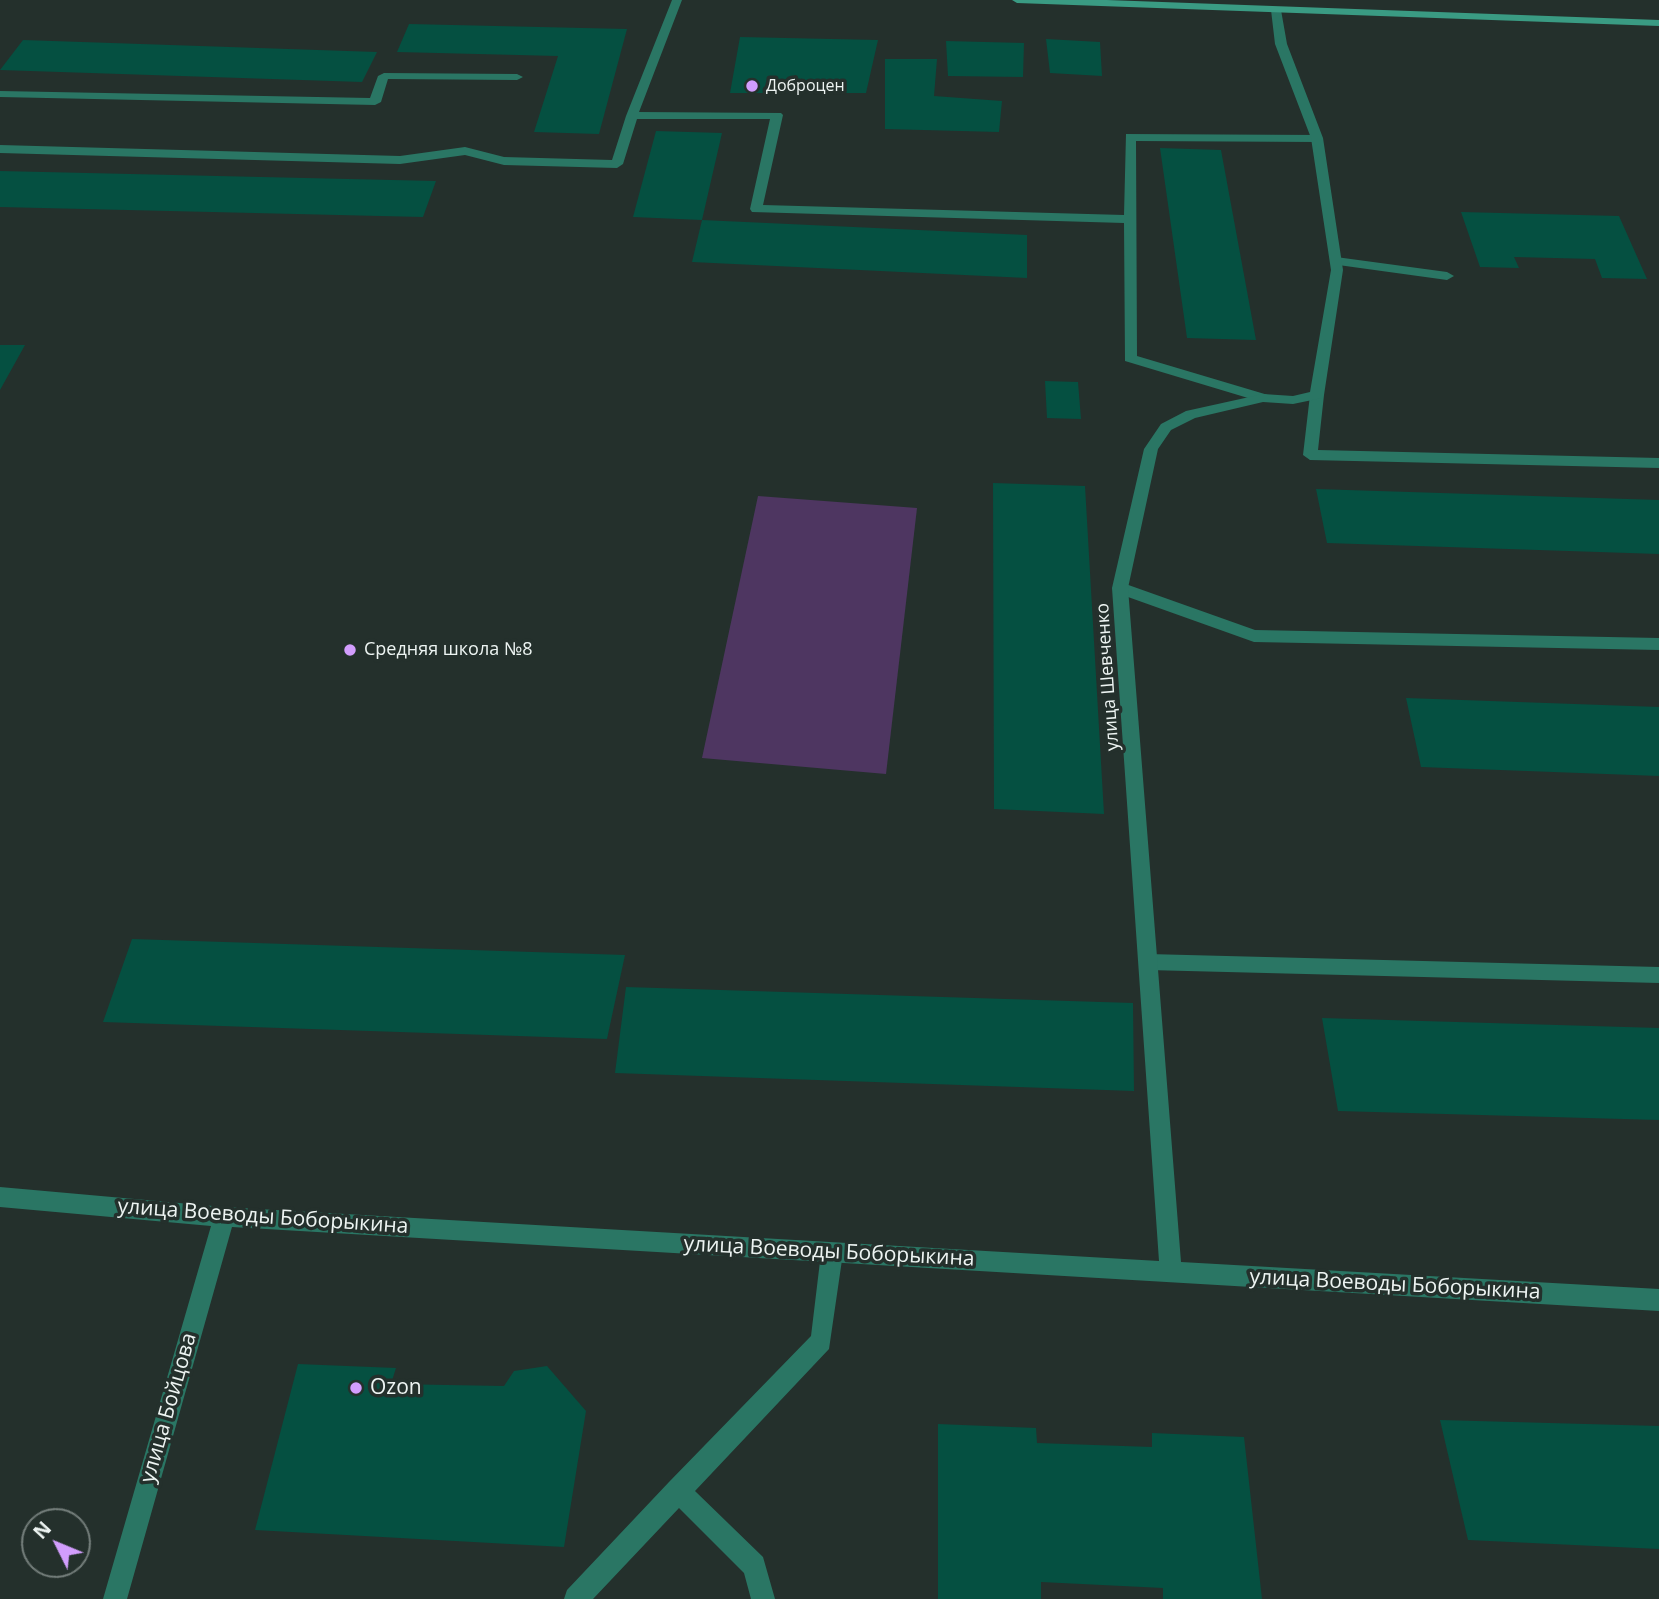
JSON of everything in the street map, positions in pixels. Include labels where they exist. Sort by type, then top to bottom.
[{"type":"main road","points":[[1017,0],[1659,23]]},
{"type":"street","points":[[0,149],[400,160],[466,151],[504,161],[617,164],[632,116],[677,0]]},
{"type":"street","points":[[1276,10],[1281,44],[1317,138],[1337,270],[1310,455],[1659,463]]},
{"type":"street","points":[[0,94],[375,103],[384,76],[517,77]]},
{"type":"street","points":[[632,116],[777,116],[756,209],[1128,219]]},
{"type":"street","points":[[1263,398],[1129,359],[1130,137],[1317,138]]},
{"type":"street","points":[[1336,261],[1447,276]]},
{"type":"street","name":"улица Шевченко","points":[[1171,1272],[1120,588],[1152,449],[1166,427],[1191,414],[1263,398],[1293,400],[1317,395]]},
{"type":"street","points":[[1120,588],[1254,636],[1659,644]]},
{"type":"street","points":[[1148,962],[1659,975]]},
{"type":"street","name":"улица Воеводы Боборыкина","points":[[0,1197],[224,1217],[1659,1300]]},
{"type":"street","name":"улица Бойцова","points":[[115,1599],[224,1217]]},
{"type":"street","points":[[576,1599],[821,1341],[832,1252]]},
{"type":"street","points":[[677,1490],[754,1566],[763,1599]]},
{"type":"shaded area","points":[[758,496],[917,508],[886,774],[702,758]]},
{"type":"building","points":[[409,24],[627,29],[599,134],[534,132],[558,56],[397,52]]},
{"type":"building","points":[[740,37],[878,40],[866,93],[730,93]]},
{"type":"building","points":[[1046,39],[1100,42],[1102,76],[1050,73]]},
{"type":"building","points":[[23,40],[377,52],[362,82],[0,70]]},
{"type":"building","points":[[946,41],[1024,43],[1023,77],[948,76]]},
{"type":"building","points":[[885,59],[937,59],[934,96],[1002,101],[999,132],[885,129]]},
{"type":"building","points":[[656,131],[722,133],[702,220],[633,217]]},
{"type":"building","points":[[1160,148],[1221,150],[1256,340],[1187,338]]},
{"type":"building","points":[[0,171],[436,181],[423,217],[0,207]]},
{"type":"building","points":[[1461,212],[1619,216],[1647,279],[1602,278],[1595,259],[1514,257],[1519,268],[1480,267]]},
{"type":"building","points":[[702,220],[1027,235],[1027,278],[692,262]]},
{"type":"building","points":[[0,345],[25,345],[0,390]]},
{"type":"building","points":[[1045,381],[1078,382],[1081,419],[1047,418]]},
{"type":"building","points":[[993,483],[1085,486],[1104,814],[994,809]]},
{"type":"building","points":[[1316,489],[1659,500],[1659,554],[1327,543]]},
{"type":"building","points":[[1406,698],[1659,707],[1659,776],[1421,767]]},
{"type":"building","points":[[132,939],[625,955],[607,1039],[103,1022]]},
{"type":"building","points":[[626,987],[1133,1003],[1134,1091],[615,1073]]},
{"type":"building","points":[[1322,1018],[1659,1028],[1659,1120],[1338,1111]]},
{"type":"building","points":[[298,1364],[396,1368],[391,1384],[504,1386],[514,1371],[547,1366],[586,1411],[564,1547],[255,1530]]},
{"type":"building","points":[[1440,1420],[1659,1426],[1659,1549],[1468,1540]]},
{"type":"building","points":[[938,1424],[1036,1428],[1037,1443],[1152,1447],[1152,1433],[1244,1437],[1262,1599],[1163,1599],[1163,1588],[1041,1582],[1041,1599],[938,1599]]},
{"type":"place","name":"Доброцен","points":[[752,86]]},
{"type":"place","name":"Средняя школа №8","points":[[350,650]]},
{"type":"place","name":"Ozon","points":[[356,1388]]}]
